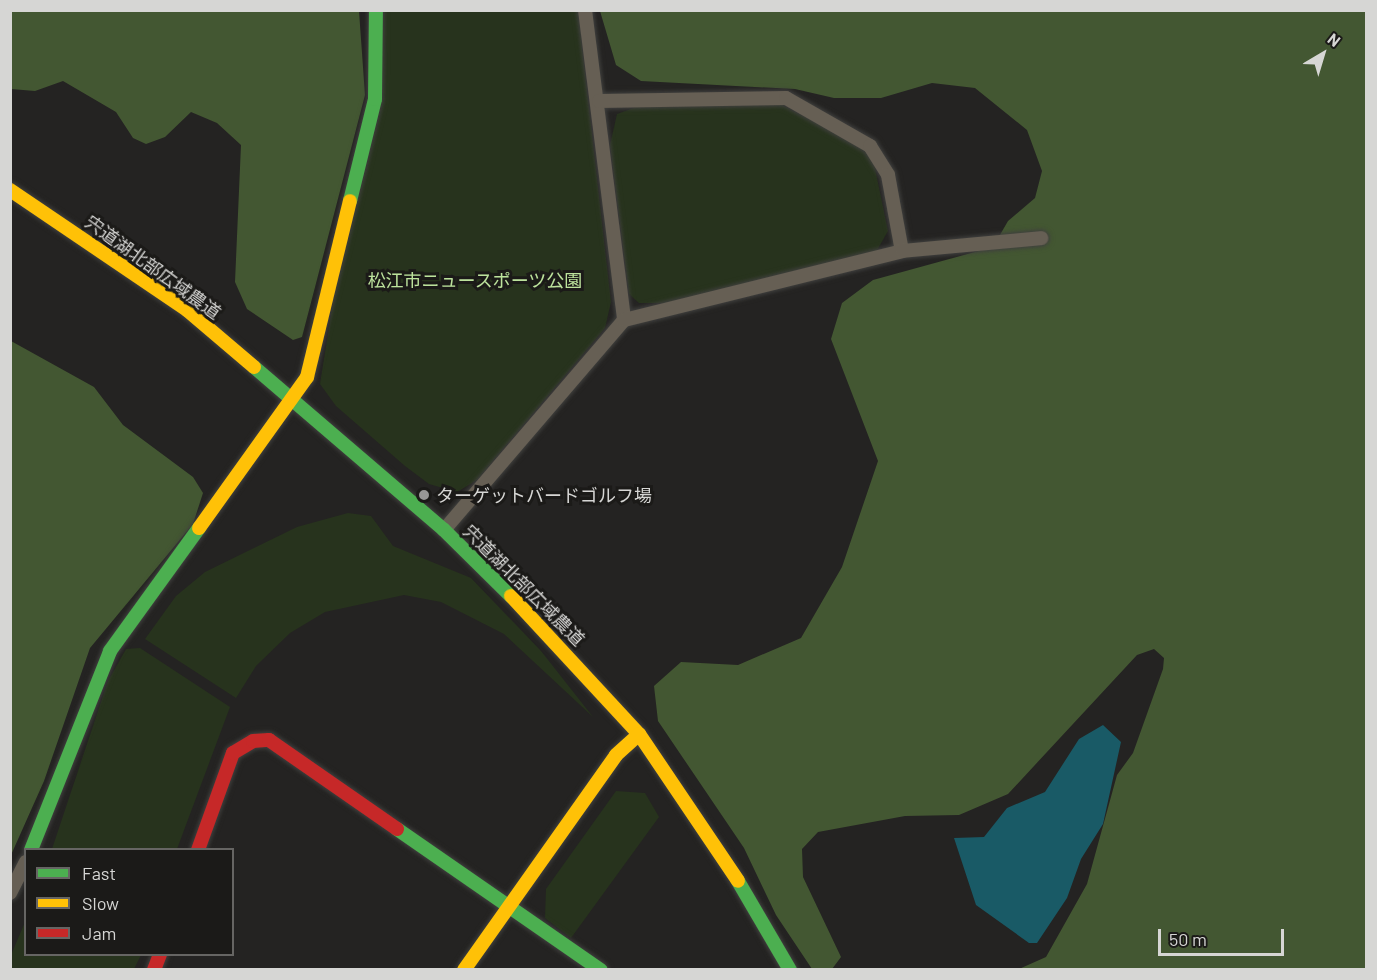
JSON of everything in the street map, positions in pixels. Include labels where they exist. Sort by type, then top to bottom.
[{"type":"street","points":[[32,848],[110,651],[252,460],[307,377],[373,109],[376,10]]},
{"type":"street","points":[[585,10],[599,101],[624,320]]},
{"type":"street","points":[[599,101],[786,98],[805,107],[870,146],[888,175],[902,250]]},
{"type":"street","name":"宍道湖北部広域農道","points":[[10,190],[135,272],[292,397],[444,530],[639,734],[724,858],[790,969]]},
{"type":"street","points":[[444,530],[624,320],[902,250],[1041,238]]},
{"type":"street","points":[[464,969],[616,755],[639,734]]},
{"type":"street","points":[[198,848],[233,753],[253,741],[269,740],[601,969]]},
{"type":"street","points":[[10,893],[24,866]]},
{"type":"green space","points":[[10,11],[359,11],[365,95],[302,337],[293,340],[247,309],[235,282],[241,145],[217,123],[191,112],[165,137],[146,144],[133,138],[116,112],[63,81],[35,91],[11,89]]},
{"type":"green space","name":"松江市ニュースポーツ公園","points":[[383,11],[578,11],[611,302],[605,328],[477,480],[457,492],[429,484],[405,466],[336,406],[320,384],[333,302],[381,106]]},
{"type":"green space","points":[[600,11],[1366,11],[1366,969],[1019,969],[1046,957],[1087,884],[1117,775],[1133,753],[1163,669],[1164,658],[1154,649],[1137,655],[1008,794],[959,815],[905,816],[818,832],[802,849],[803,877],[841,957],[832,969],[812,969],[776,915],[744,848],[658,721],[654,686],[681,662],[738,665],[801,638],[842,567],[878,461],[831,339],[842,303],[873,280],[993,247],[1008,221],[1035,198],[1042,171],[1027,130],[975,88],[932,83],[881,98],[834,98],[795,89],[641,81],[616,65]]},
{"type":"green space","name":"松江市ニュースポーツ公園","points":[[780,104],[856,143],[873,159],[888,231],[876,252],[673,303],[639,303],[629,294],[610,145],[617,114],[639,106]]},
{"type":"green space","points":[[11,341],[94,387],[123,425],[193,477],[203,493],[193,524],[90,648],[44,781],[11,855]]},
{"type":"green space","points":[[348,513],[371,516],[393,546],[471,578],[541,651],[593,717],[504,634],[441,602],[404,595],[325,612],[290,633],[256,666],[236,698],[145,639],[176,596],[205,572],[297,527]]},
{"type":"green space","points":[[140,648],[230,707],[177,848],[52,848],[108,681],[126,649]]},
{"type":"green space","points":[[616,791],[645,793],[659,817],[571,938],[545,918],[546,889]]},
{"type":"green space","points":[[24,924],[24,956],[140,956],[134,969],[11,969],[11,955]]},
{"type":"water","points":[[1103,725],[1121,742],[1103,824],[1081,859],[1067,898],[1037,943],[1029,943],[976,905],[954,838],[984,837],[1007,808],[1045,792],[1079,739]]},
{"type":"traffic: fast","points":[[350,201],[375,99],[376,10]]},
{"type":"traffic: fast","points":[[254,367],[444,530],[511,596]]},
{"type":"traffic: fast","points":[[32,848],[110,651],[199,528]]},
{"type":"traffic: fast","points":[[397,829],[601,970]]},
{"type":"traffic: fast","points":[[738,881],[790,970]]},
{"type":"traffic: slow","points":[[10,190],[187,310],[254,367]]},
{"type":"traffic: slow","points":[[199,528],[307,377],[350,201]]},
{"type":"traffic: slow","points":[[511,596],[639,734],[738,881]]},
{"type":"traffic: slow","points":[[464,970],[616,755],[639,734]]},
{"type":"traffic: jam","points":[[199,848],[233,753],[253,741],[269,740],[397,829]]},
{"type":"traffic: jam","points":[[154,970],[159,956]]},
{"type":"place","name":"ターゲットバードゴルフ場","points":[[424,495]]}]
